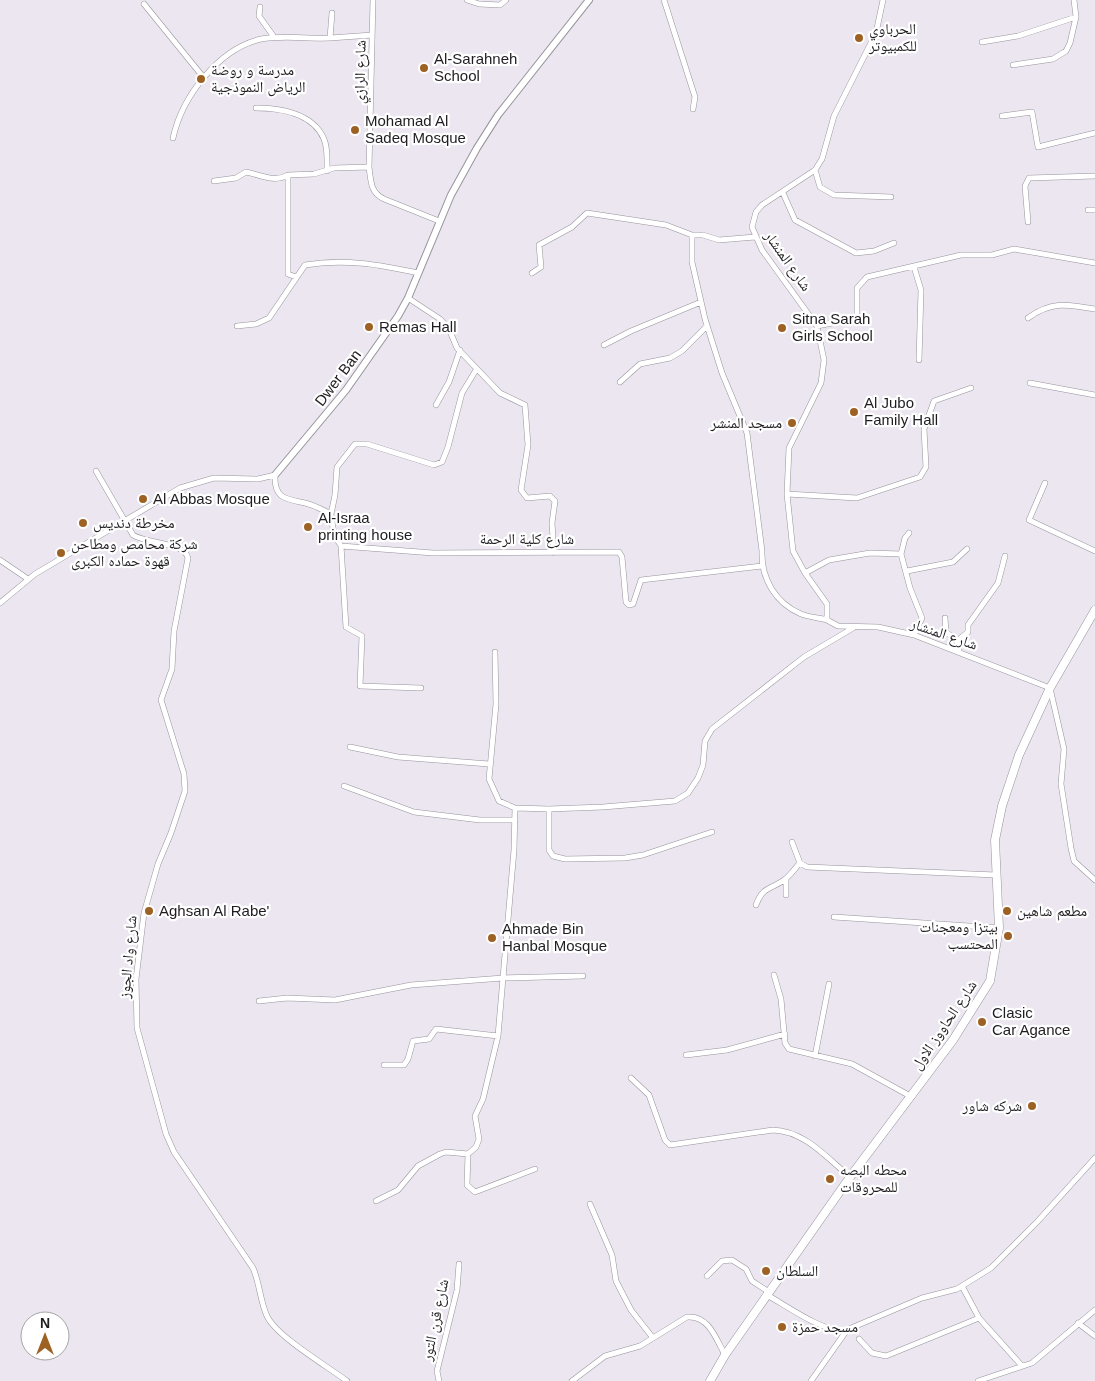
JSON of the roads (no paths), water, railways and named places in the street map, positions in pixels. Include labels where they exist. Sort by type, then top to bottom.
[{"type":"main road","name":"شارع الحاووز الاول","points":[[710,1381],[725,1355],[850,1177],[953,1040],[990,981],[999,928],[995,840],[1002,806],[1019,755],[1050,688],[1095,610]]},
{"type":"street","name":"شارع الرازي","points":[[373,0],[369,167],[375,194],[439,222]]},
{"type":"street","points":[[467,0],[479,4],[500,5],[506,0]]},
{"type":"street","name":"Dwer Ban","points":[[275,475],[346,390],[408,298],[439,222],[469,162],[498,115],[589,0]]},
{"type":"street","points":[[664,0],[695,97],[693,109]]},
{"type":"street","name":"شارع المنشار","points":[[827,620],[828,604],[804,573],[794,551],[787,494],[789,448],[821,383],[824,360],[817,326],[755,237],[752,227],[756,212],[762,205],[783,193],[815,170],[822,159],[834,116],[870,47],[883,0]]},
{"type":"street","points":[[1013,65],[1054,59],[1062,54],[1070,43],[1076,17],[1074,0]]},
{"type":"street","points":[[144,4],[204,78]]},
{"type":"street","points":[[260,7],[259,16],[274,37]]},
{"type":"street","points":[[330,38],[332,13]]},
{"type":"street","points":[[982,42],[1018,36],[1076,17]]},
{"type":"street","points":[[174,138],[176,124],[204,78],[220,61],[241,47],[274,37],[330,38],[372,35]]},
{"type":"street","points":[[256,108],[282,109],[304,118],[324,139],[327,171]]},
{"type":"street","points":[[1002,116],[1032,112],[1038,147],[1095,133]]},
{"type":"street","points":[[214,181],[236,178],[246,172],[280,180],[288,176],[369,167]]},
{"type":"street","points":[[815,170],[820,187],[834,195],[891,197]]},
{"type":"street","points":[[288,176],[287,264],[288,274],[296,277]]},
{"type":"street","points":[[1028,222],[1025,186],[1029,178],[1095,176]]},
{"type":"street","points":[[783,193],[795,220],[856,253],[874,251],[894,243]]},
{"type":"street","points":[[1088,210],[1095,210]]},
{"type":"street","points":[[532,273],[541,267],[539,245],[572,227],[587,213],[666,225],[692,235],[703,235],[719,240],[755,237]]},
{"type":"street","name":"شارع المنشار","points":[[692,235],[692,262],[700,302],[722,373],[747,432],[762,551],[762,566],[768,584],[779,600],[800,614],[827,620],[838,626],[878,628],[914,635],[1050,688]]},
{"type":"street","points":[[817,326],[854,319],[857,314],[857,288],[864,279],[961,255],[992,254],[1014,249],[1095,263]]},
{"type":"street","points":[[237,326],[256,324],[269,318],[306,265],[327,261],[364,263],[418,273]]},
{"type":"street","points":[[914,267],[921,290],[919,360]]},
{"type":"street","points":[[408,298],[440,318],[449,329],[460,350],[476,370],[500,393],[525,405],[528,445],[521,490],[527,498],[550,496],[554,501],[552,523],[554,553]]},
{"type":"street","points":[[604,345],[631,331],[700,302]]},
{"type":"street","points":[[1028,318],[1038,310],[1058,305],[1095,309]]},
{"type":"street","points":[[620,382],[640,364],[670,358],[682,350],[707,326]]},
{"type":"street","points":[[436,405],[449,382],[460,350]]},
{"type":"street","points":[[421,688],[360,686],[362,636],[346,628],[341,546],[334,535],[331,514],[335,495],[337,467],[355,444],[367,444],[439,465],[448,447],[462,393],[476,370]]},
{"type":"street","points":[[1030,383],[1095,396]]},
{"type":"street","points":[[787,494],[857,498],[920,477],[926,467],[924,429],[934,401],[971,388]]},
{"type":"street","name":"شارع واد الجوز","points":[[96,471],[126,519],[133,535],[137,538],[181,548],[187,553],[188,558],[174,630],[172,669],[161,700],[184,774],[185,791],[158,864],[144,914],[136,979],[137,1028],[146,1065],[166,1134],[174,1152],[253,1268],[259,1283],[265,1312],[270,1323],[284,1336],[347,1381]]},
{"type":"street","points":[[0,603],[28,579],[126,519],[180,488],[196,482],[222,477],[258,479],[275,475],[278,492],[290,502],[305,503],[331,514]]},
{"type":"street","points":[[1045,483],[1029,520],[1095,552]]},
{"type":"street","points":[[909,533],[905,538],[902,554],[908,570],[910,588],[922,618],[914,635]]},
{"type":"street","name":"شارع كلية الرحمة","points":[[341,546],[433,553],[618,552],[622,557],[626,602],[629,605],[633,604],[641,580],[762,566]]},
{"type":"street","points":[[908,570],[953,562],[966,549]]},
{"type":"street","points":[[804,573],[829,560],[870,553],[902,554]]},
{"type":"street","points":[[957,641],[968,632],[968,625],[998,583],[1005,556]]},
{"type":"street","points":[[0,560],[28,579]]},
{"type":"street","points":[[944,618],[946,632],[957,641],[959,651]]},
{"type":"street","points":[[495,652],[496,704],[489,779],[498,801],[515,808],[549,809],[670,802],[684,796],[698,778],[703,765],[705,741],[712,730],[804,657],[853,628]]},
{"type":"street","points":[[1050,688],[1064,749],[1061,784],[1074,861],[1095,880]]},
{"type":"street","points":[[350,747],[398,757],[490,764]]},
{"type":"street","points":[[344,786],[414,812],[480,820],[515,820]]},
{"type":"street","points":[[376,1201],[398,1190],[418,1166],[446,1152],[468,1154],[476,1147],[479,1139],[475,1116],[483,1099],[498,1036],[515,808]]},
{"type":"street","points":[[549,809],[549,850],[555,857],[565,859],[634,857],[712,832]]},
{"type":"street","points":[[792,842],[800,863],[807,867],[996,875]]},
{"type":"street","points":[[756,905],[760,896],[768,887],[786,880],[800,863]]},
{"type":"street","points":[[786,880],[786,894]]},
{"type":"street","points":[[834,917],[999,928]]},
{"type":"street","points":[[774,975],[781,999],[785,1043],[789,1050],[856,1066],[912,1097]]},
{"type":"street","points":[[259,1000],[287,998],[335,1000],[411,985],[503,978],[583,976]]},
{"type":"street","points":[[815,1056],[829,984]]},
{"type":"street","points":[[384,1064],[404,1065],[408,1059],[413,1041],[429,1039],[436,1029],[498,1036]]},
{"type":"street","points":[[686,1055],[727,1050],[785,1034]]},
{"type":"street","points":[[631,1078],[649,1095],[664,1140],[670,1145],[773,1130],[782,1131],[806,1140],[850,1177]]},
{"type":"street","points":[[468,1154],[467,1185],[475,1192],[535,1169]]},
{"type":"street","points":[[707,1276],[722,1261],[732,1260],[746,1269],[752,1280],[768,1293],[831,1328],[847,1330],[922,1298],[962,1286],[990,1268],[1043,1215],[1095,1158]]},
{"type":"street","points":[[590,1204],[612,1255],[616,1281],[631,1310],[653,1338]]},
{"type":"street","name":"شارع قرن التور","points":[[439,1381],[437,1371],[457,1290],[459,1264]]},
{"type":"street","points":[[962,1286],[980,1318],[1022,1366]]},
{"type":"street","points":[[978,1381],[1032,1362],[1095,1310]]},
{"type":"street","points":[[572,1381],[605,1356],[640,1346],[684,1318],[696,1317],[706,1323],[725,1355]]},
{"type":"street","points":[[859,1338],[872,1353],[886,1356],[980,1318]]},
{"type":"street","points":[[1078,1323],[1095,1336]]},
{"type":"street","points":[[811,1381],[847,1330]]},
{"type":"place","name":"الحرباوي للكمبيوتر","points":[[859,38]]},
{"type":"place","name":"Al-Sarahneh School","points":[[424,68]]},
{"type":"place","name":"مدرسة و روضة الرياض النموذجية","points":[[201,79]]},
{"type":"place","name":"Mohamad Al Sadeq Mosque","points":[[355,130]]},
{"type":"place","name":"Remas Hall","points":[[369,327]]},
{"type":"place","name":"Sitna Sarah Girls School","points":[[782,328]]},
{"type":"place","name":"Al Jubo Family Hall","points":[[854,412]]},
{"type":"place","name":"مسجد المنشر","points":[[792,423]]},
{"type":"place","name":"Al Abbas Mosque","points":[[143,499]]},
{"type":"place","name":"مخرطة دنديس","points":[[83,523]]},
{"type":"place","name":"Al-Israa printing house","points":[[308,527]]},
{"type":"place","name":"شركة محامص ومطاحن قهوة حماده الكبرى","points":[[61,553]]},
{"type":"place","name":"Aghsan Al Rabe'","points":[[149,911]]},
{"type":"place","name":"مطعم شاهين","points":[[1007,911]]},
{"type":"place","name":"بيتزا ومعجنات المحتسب","points":[[1008,936]]},
{"type":"place","name":"Ahmade Bin Hanbal Mosque","points":[[492,938]]},
{"type":"place","name":"Clasic Car Agance","points":[[982,1022]]},
{"type":"place","name":"شركه شاور","points":[[1032,1106]]},
{"type":"place","name":"محطه البصه للمحروقات","points":[[830,1179]]},
{"type":"place","name":"السلطان","points":[[766,1271]]},
{"type":"place","name":"مسجد حمزة","points":[[782,1327]]}]
